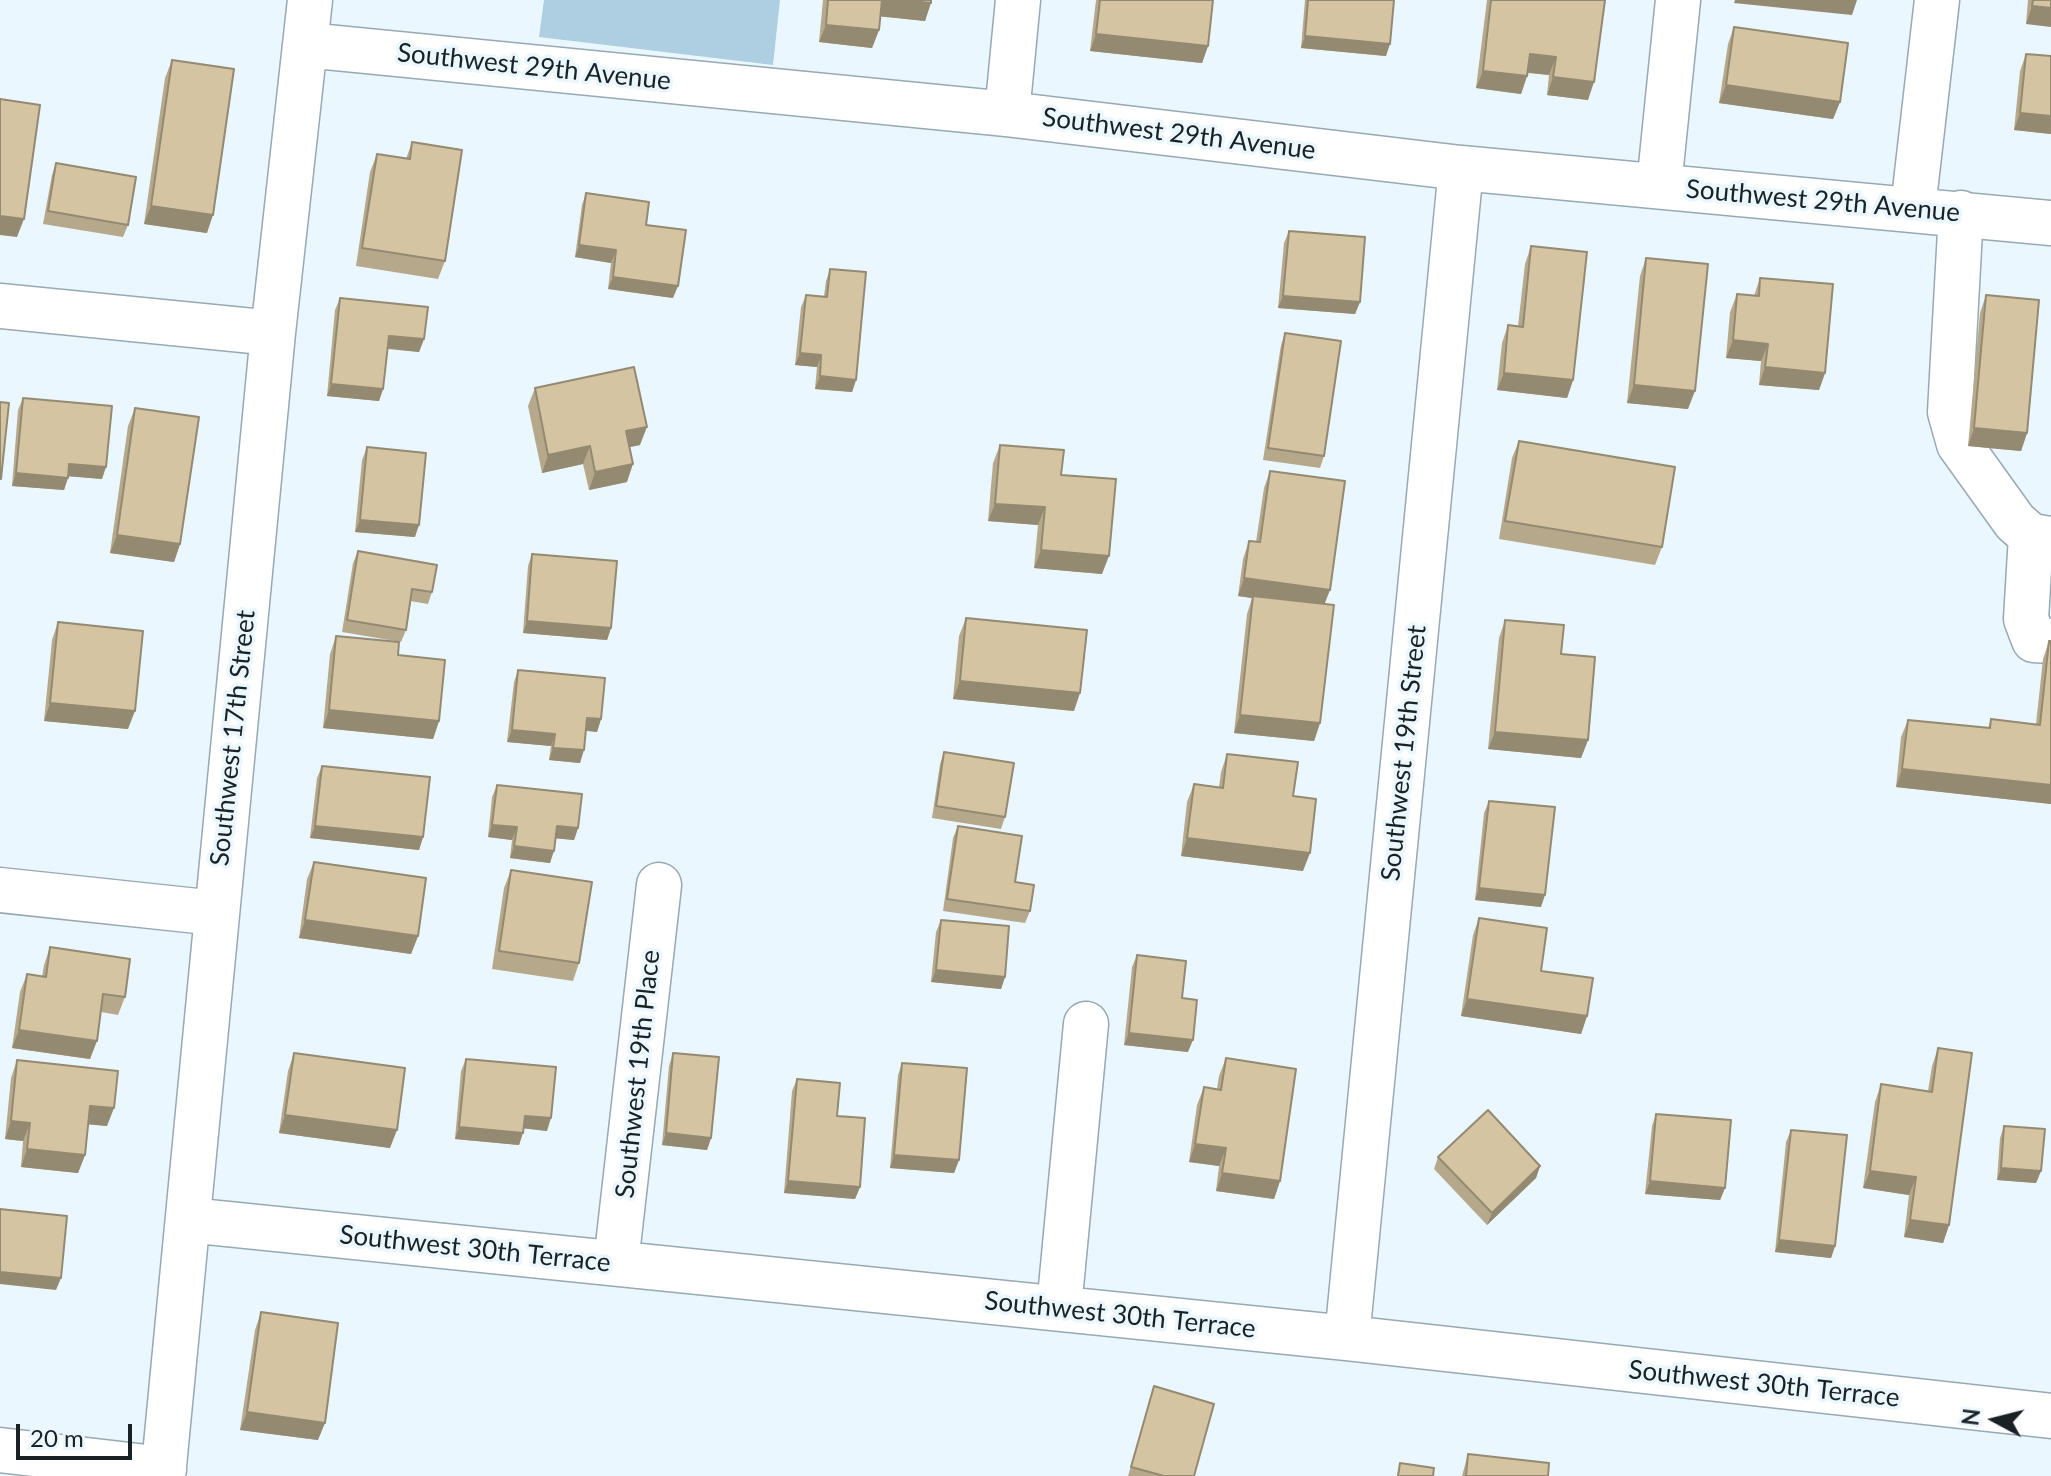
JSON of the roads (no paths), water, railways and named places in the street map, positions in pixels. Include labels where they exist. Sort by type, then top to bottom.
[{"type":"street","name":"Southwest 17th Street","points":[[163,1472],[273,333],[310,0]]},
{"type":"street","points":[[1007,114],[1018,0]]},
{"type":"street","points":[[1659,186],[1678,0]]},
{"type":"street","points":[[1913,208],[1937,0]]},
{"type":"street","name":"Southwest 29th Avenue","points":[[306,45],[1007,114],[1461,168],[2051,223]]},
{"type":"street","name":"Southwest 19th Street","points":[[1347,1338],[1461,168]]},
{"type":"street","points":[[1961,213],[1950,412],[1959,444],[2015,522],[2041,538],[2026,619],[2034,640],[2051,641]]},
{"type":"street","points":[[0,306],[273,333]]},
{"type":"street","name":"Southwest 19th Place","points":[[616,1263],[659,885]]},
{"type":"street","points":[[0,890],[216,913]]},
{"type":"street","points":[[1059,1308],[1086,1024]]},
{"type":"street","name":"Southwest 30th Terrace","points":[[188,1220],[1347,1338],[2051,1416]]},
{"type":"street","points":[[0,1450],[163,1472]]}]
